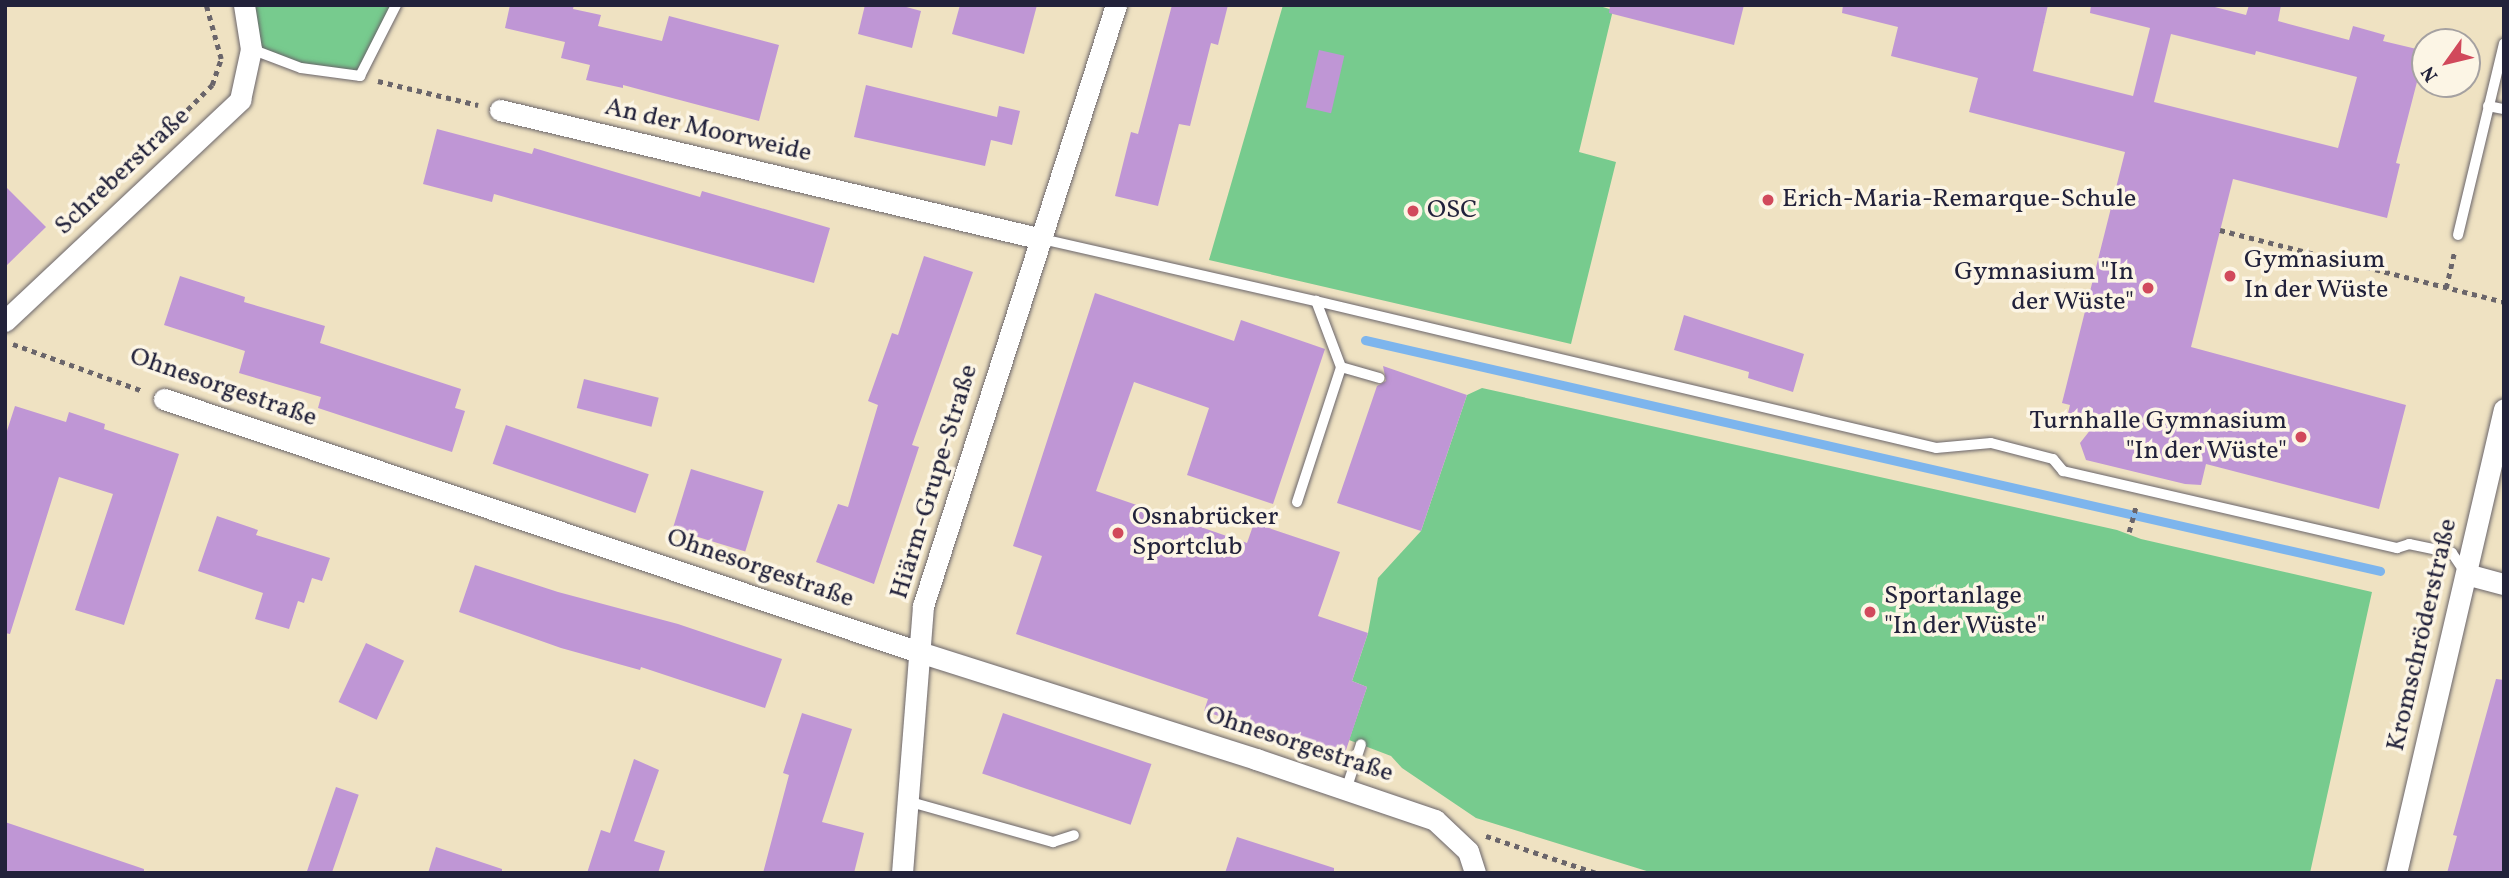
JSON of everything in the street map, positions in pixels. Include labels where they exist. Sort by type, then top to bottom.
[{"type":"street","points":[[244,5],[251,49]]},
{"type":"street","name":"Hiärm-Grupe-Straße","points":[[902,873],[923,606],[1116,5]]},
{"type":"street","name":"Schreberstraße","points":[[5,321],[240,100],[251,49]]},
{"type":"street","name":"An der Moorweide","points":[[499,110],[1042,239]]},
{"type":"street","name":"Ohnesorgestraße","points":[[164,398],[919,652],[1435,820],[1468,851],[1475,873]]},
{"type":"street","name":"Kromschröderstraße","points":[[2396,873],[2504,409]]},
{"type":"street","points":[[2466,574],[2504,584]]},
{"type":"lane","points":[[251,49],[301,68],[360,76],[396,5]]},
{"type":"lane","points":[[2458,235],[2504,44]]},
{"type":"lane","points":[[2488,106],[2504,109]]},
{"type":"lane","points":[[1042,239],[1317,301],[1936,448],[1991,443],[2053,459],[2063,471],[2397,548],[2409,544],[2452,553],[2466,574]]},
{"type":"lane","points":[[1297,502],[1342,367],[1317,301]]},
{"type":"lane","points":[[1342,367],[1379,378]]},
{"type":"lane","points":[[1346,790],[1361,744]]},
{"type":"lane","points":[[907,801],[1053,842],[1074,835]]},
{"type":"path","points":[[137,161],[212,85],[221,59],[206,5]]},
{"type":"path","points":[[360,76],[499,110]]},
{"type":"path","points":[[2220,230],[2504,302]]},
{"type":"path","points":[[2446,288],[2458,235]]},
{"type":"path","name":"Ohnesorgestraße","points":[[5,342],[164,398]]},
{"type":"path","points":[[2129,532],[2137,503]]},
{"type":"path","points":[[1475,833],[1596,873]]},
{"type":"green space","points":[[244,5],[396,5],[360,76],[301,68],[251,49]]},
{"type":"green space","name":"OSC","points":[[1283,5],[1596,5],[1613,10],[1579,152],[1616,162],[1571,344],[1209,260]]},
{"type":"green space","name":"Sportanlage \"In der Wüste\"","points":[[1482,388],[2117,530],[2141,539],[2372,592],[2310,873],[1653,873],[1476,818],[1402,768],[1391,756],[1349,740],[1367,687],[1352,681],[1368,633],[1378,578],[1421,531],[1467,395]]},
{"type":"building","points":[[510,5],[574,5],[573,9],[601,15],[598,26],[662,41],[669,16],[779,45],[759,121],[623,85],[623,88],[586,80],[590,65],[561,58],[565,42],[505,28]]},
{"type":"building","points":[[865,5],[899,5],[921,11],[912,48],[858,34]]},
{"type":"building","points":[[960,5],[1037,5],[1024,54],[952,34]]},
{"type":"building","points":[[1172,5],[1228,5],[1218,45],[1211,43],[1190,126],[1179,124],[1158,206],[1115,196],[1131,132],[1138,134]]},
{"type":"building","points":[[1610,5],[1744,5],[1734,45],[1609,13]]},
{"type":"building","name":"Gymnasium \"In der Wüste\"","points":[[1843,5],[2048,5],[2033,71],[2133,96],[2150,28],[2090,13],[2091,5],[2207,5],[2246,15],[2249,5],[2281,5],[2278,21],[2349,40],[2353,26],[2385,35],[2383,41],[2411,48],[2413,98],[2396,163],[2400,164],[2387,218],[2233,179],[2191,347],[2406,405],[2379,509],[2206,464],[2201,485],[2185,484],[2086,460],[2080,443],[2095,424],[2067,417],[2070,405],[2062,403],[2125,152],[1969,112],[1978,78],[1891,56],[1898,27],[1842,13]],"holes":[[[2171,34],[2255,55],[2256,51],[2357,77],[2338,148],[2154,102]]]},
{"type":"building","points":[[1319,50],[1344,56],[1331,113],[1306,107]]},
{"type":"building","points":[[866,85],[997,117],[999,106],[1020,111],[1012,145],[991,140],[985,166],[854,137]]},
{"type":"building","points":[[437,129],[532,154],[534,148],[700,197],[702,191],[830,228],[814,283],[494,194],[492,202],[423,184]]},
{"type":"building","points":[[5,186],[46,227],[5,267]]},
{"type":"building","points":[[924,256],[973,272],[912,445],[919,447],[874,584],[816,562],[838,504],[848,507],[878,405],[868,401],[892,333],[898,335]]},
{"type":"building","points":[[180,276],[245,297],[244,302],[325,326],[320,343],[461,389],[455,408],[465,411],[452,452],[318,408],[321,397],[239,373],[245,351],[164,325]]},
{"type":"building","name":"Osnabrücker Sportclub","points":[[1095,293],[1234,341],[1241,320],[1325,349],[1273,504],[1187,475],[1209,408],[1134,382],[1096,491],[1247,543],[1254,523],[1340,552],[1318,616],[1368,633],[1352,681],[1367,687],[1343,759],[1204,711],[1208,699],[1016,634],[1042,556],[1013,546]]},
{"type":"building","points":[[1684,315],[1804,354],[1793,392],[1748,378],[1749,372],[1674,350]]},
{"type":"building","points":[[1383,366],[1467,395],[1421,531],[1337,503],[1377,386],[1386,381]]},
{"type":"building","points":[[584,379],[659,398],[651,427],[577,408]]},
{"type":"building","points":[[15,406],[66,422],[69,412],[105,424],[104,429],[179,454],[124,625],[75,610],[113,494],[59,477],[10,634],[5,633],[5,437]]},
{"type":"building","points":[[506,425],[649,474],[635,513],[493,464]]},
{"type":"building","points":[[691,469],[764,491],[745,551],[673,529]]},
{"type":"building","points":[[217,516],[258,530],[256,535],[330,558],[322,581],[312,578],[304,603],[298,601],[289,629],[255,619],[263,593],[198,571]]},
{"type":"building","points":[[475,565],[558,592],[678,624],[782,659],[765,708],[641,667],[640,670],[561,648],[459,612]]},
{"type":"building","points":[[366,643],[404,661],[377,720],[339,702]]},
{"type":"building","points":[[2496,679],[2504,680],[2504,873],[2447,873],[2457,836],[2453,835]]},
{"type":"building","points":[[802,713],[852,729],[822,822],[864,833],[854,873],[763,873],[789,775],[783,773]]},
{"type":"building","points":[[1003,713],[1151,764],[1131,825],[982,774]]},
{"type":"building","points":[[634,759],[659,770],[634,841],[665,851],[658,873],[587,873],[601,830],[610,833]]},
{"type":"building","points":[[336,787],[359,795],[332,873],[307,872]]},
{"type":"building","points":[[5,822],[144,869],[144,873],[5,873]]},
{"type":"building","points":[[1237,837],[1334,868],[1334,873],[1225,873]]},
{"type":"building","points":[[436,847],[502,869],[502,873],[428,873]]},
{"type":"waterway","points":[[1365,340],[2380,571]]},
{"type":"place","name":"Erich-Maria-Remarque-Schule","points":[[1768,200]]},
{"type":"place","name":"OSC","points":[[1413,211]]},
{"type":"place","name":"Gymnasium In der Wüste","points":[[2230,276]]},
{"type":"place","name":"Gymnasium \"In der Wüste\"","points":[[2148,288]]},
{"type":"place","name":"Turnhalle Gymnasium \"In der Wüste\"","points":[[2301,437]]},
{"type":"place","name":"Osnabrücker Sportclub","points":[[1118,533]]},
{"type":"place","name":"Sportanlage \"In der Wüste\"","points":[[1870,612]]}]
